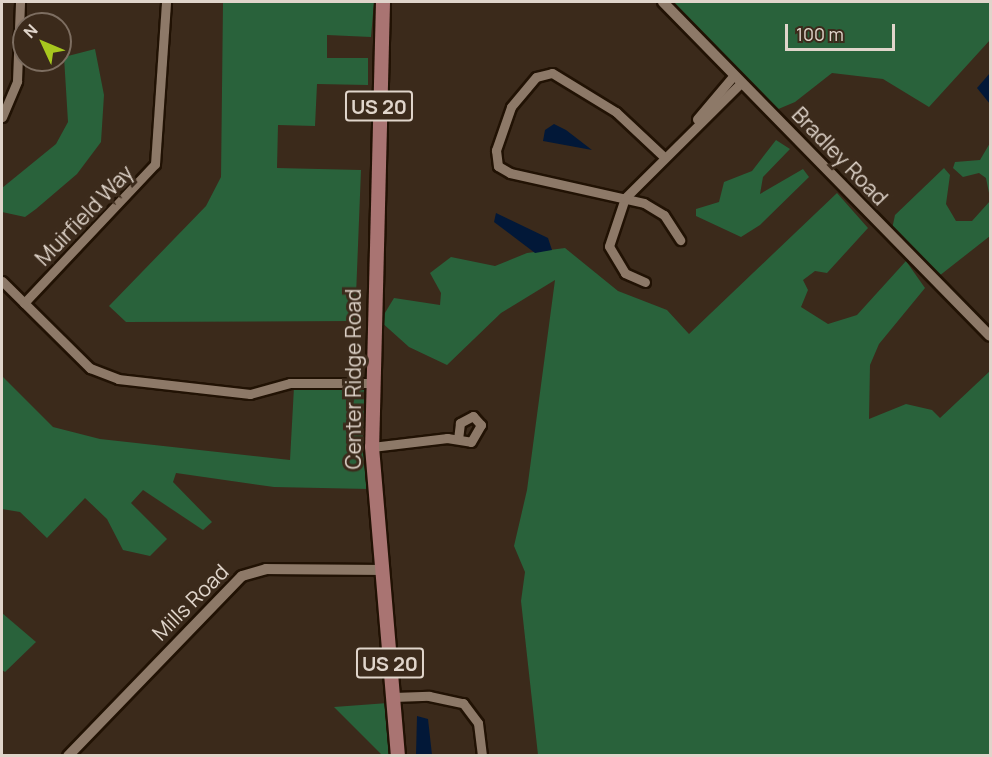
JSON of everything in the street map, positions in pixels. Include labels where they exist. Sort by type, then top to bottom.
[{"type":"main road","name":"Center Ridge Road","points":[[383,2],[371,383],[372,447],[398,756]]},
{"type":"street","points":[[2,117],[17,81],[20,2]]},
{"type":"street","name":"Muirfield Way","points":[[24,303],[155,164],[166,2]]},
{"type":"street","name":"Bradley Road","points":[[663,2],[990,336]]},
{"type":"street","points":[[663,156],[616,112],[552,73],[536,77],[499,132],[496,150],[503,170],[625,198],[664,214],[680,240]]},
{"type":"street","points":[[645,282],[626,273],[609,246],[625,198],[738,79]]},
{"type":"street","points":[[2,281],[90,368],[118,380],[250,394],[290,383],[371,383]]},
{"type":"street","points":[[372,447],[458,439]]},
{"type":"street","name":"Mills Road","points":[[68,756],[242,576],[266,569],[381,570]]},
{"type":"street","points":[[393,697],[429,696],[463,703],[478,723],[482,756]]},
{"type":"green space","points":[[223,2],[374,2],[371,37],[327,35],[327,58],[368,58],[368,85],[317,84],[315,126],[278,125],[277,168],[361,170],[355,321],[126,322],[109,306],[206,206],[221,177]]},
{"type":"green space","points":[[671,2],[990,2],[990,40],[929,107],[883,79],[832,73],[795,102],[776,110]]},
{"type":"green space","points":[[95,49],[104,95],[101,142],[77,174],[25,217],[2,212],[2,188],[56,144],[68,122],[65,72],[72,72],[72,55]]},
{"type":"green space","points":[[776,140],[790,149],[763,177],[760,194],[803,169],[809,177],[760,225],[741,237],[696,216],[696,209],[719,202],[724,182],[752,171]]},
{"type":"green space","points":[[990,143],[990,198],[986,178],[979,173],[963,177],[953,168],[955,162],[980,160]]},
{"type":"green space","points":[[944,168],[950,175],[946,204],[956,221],[972,221],[990,201],[990,236],[939,276],[892,229],[895,215]]},
{"type":"green space","points":[[837,193],[868,228],[827,273],[815,271],[803,280],[808,290],[801,307],[828,324],[857,315],[906,261],[925,288],[879,344],[870,365],[869,419],[906,404],[932,410],[940,418],[990,371],[990,755],[538,755],[521,601],[525,572],[514,546],[527,490],[555,280],[501,313],[447,365],[409,347],[380,321],[394,298],[440,305],[441,293],[430,273],[451,257],[495,266],[527,253],[565,248],[618,291],[667,310],[689,334]]},
{"type":"green space","points":[[2,376],[53,427],[100,439],[290,460],[294,387],[367,388],[369,489],[274,487],[176,473],[173,482],[212,522],[203,530],[143,490],[131,503],[167,539],[150,556],[123,550],[107,519],[85,498],[47,538],[20,512],[2,509]]},
{"type":"green space","points":[[2,613],[36,642],[5,672],[2,670]]},
{"type":"green space","points":[[388,703],[391,755],[382,755],[334,707]]},
{"type":"water","points":[[990,73],[990,104],[977,88]]},
{"type":"water","points":[[554,124],[566,130],[592,150],[543,141],[545,130]]},
{"type":"water","points":[[496,213],[548,238],[552,250],[535,253],[494,222]]},
{"type":"water","points":[[417,716],[428,719],[432,755],[416,755]]}]
